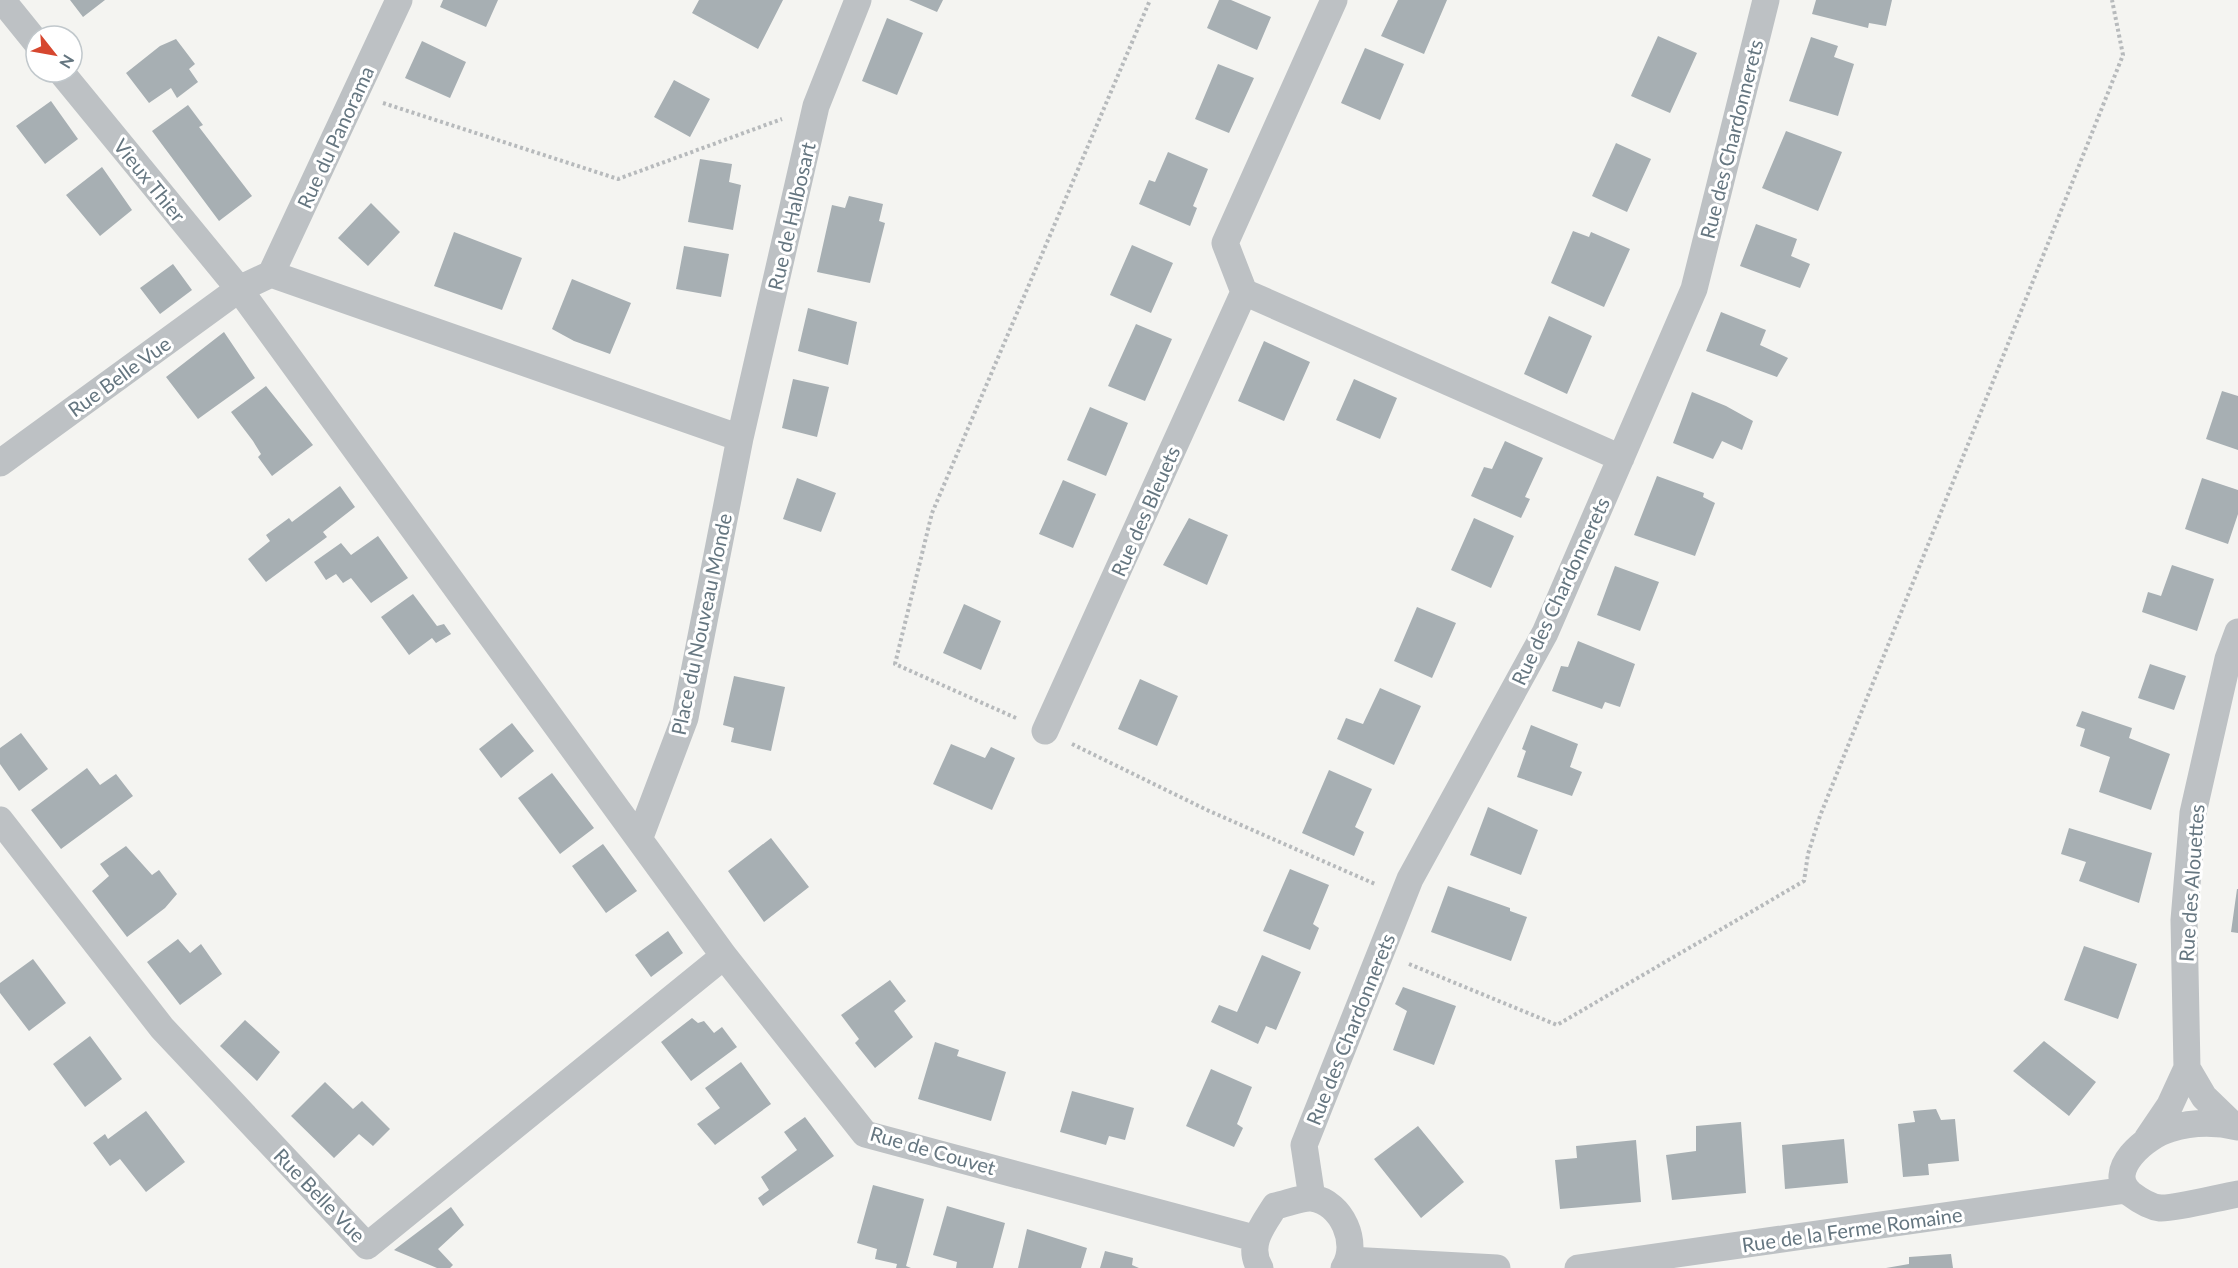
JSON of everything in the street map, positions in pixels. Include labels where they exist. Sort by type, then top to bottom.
[{"type":"street","points":[[2,0],[24,27]]},
{"type":"street","name":"Rue du Panorama","points":[[272,274],[399,0]]},
{"type":"street","name":"Rue de Halbosart","points":[[740,438],[816,106],[858,0]]},
{"type":"street","points":[[1334,0],[1225,243],[1244,292],[1621,458]]},
{"type":"street","name":"Rue des Chardonnerets","points":[[1312,1198],[1304,1145],[1410,879],[1545,633],[1694,289],[1766,0]]},
{"type":"street","name":"Vieux Thier","points":[[71,84],[239,289]]},
{"type":"street","points":[[640,837],[239,289],[272,274],[740,438]]},
{"type":"street","name":"Rue Belle Vue","points":[[0,463],[239,289]]},
{"type":"street","name":"Rue des Bleuets","points":[[1045,731],[1244,292]]},
{"type":"street","name":"Place du Nouveau Monde","points":[[640,837],[685,718],[740,438]]},
{"type":"street","name":"Rue des Alouettes","points":[[2147,1139],[2170,1105],[2187,1068],[2184,920],[2193,813],[2228,659],[2238,632]]},
{"type":"street","name":"Rue Belle Vue","points":[[0,820],[162,1028],[363,1257],[724,956]]},
{"type":"street","name":"Rue de Couvet","points":[[640,837],[724,956],[865,1134],[1254,1238]]},
{"type":"street","name":"Rue des Alouettes","points":[[2187,1068],[2204,1097],[2236,1127]]},
{"type":"street","points":[[2236,1127],[2219,1122],[2170,1129],[2147,1139],[2123,1166],[2121,1181],[2126,1190],[2139,1201],[2160,1208],[2238,1194]]},
{"type":"street","name":"Rue de la Ferme Romaine","points":[[1578,1268],[2126,1190]]},
{"type":"street","points":[[1260,1268],[1256,1261],[1254,1238],[1275,1206],[1312,1198],[1336,1211],[1350,1234],[1347,1264],[1497,1268]]},
{"type":"path","points":[[1150,0],[932,513],[895,664],[1045,731],[1207,810],[1404,897]]},
{"type":"path","points":[[1381,952],[1557,1025],[1804,881],[1808,854],[1820,816],[2123,55],[2112,0]]},
{"type":"path","points":[[355,94],[618,179],[816,106]]},
{"type":"building","points":[[70,0],[105,0],[83,17]]},
{"type":"building","points":[[443,0],[498,0],[486,27],[440,7]]},
{"type":"building","points":[[699,0],[783,0],[758,49],[692,13]]},
{"type":"building","points":[[909,0],[943,0],[937,12]]},
{"type":"building","points":[[1219,0],[1231,0],[1271,17],[1257,50],[1207,28]]},
{"type":"building","points":[[1398,0],[1447,0],[1424,54],[1381,36]]},
{"type":"building","points":[[1816,0],[1892,0],[1886,26],[1869,23],[1868,28],[1812,14]]},
{"type":"building","points":[[887,18],[923,33],[897,95],[862,81]]},
{"type":"building","points":[[1658,36],[1697,53],[1670,113],[1631,96]]},
{"type":"building","points":[[1811,37],[1838,46],[1834,57],[1854,64],[1838,116],[1789,101]]},
{"type":"building","points":[[176,39],[195,64],[189,69],[198,82],[177,98],[171,88],[149,103],[126,73],[160,46]]},
{"type":"building","points":[[422,41],[466,62],[450,98],[405,78]]},
{"type":"building","points":[[1365,48],[1404,64],[1380,120],[1341,103]]},
{"type":"building","points":[[1218,64],[1254,78],[1229,133],[1195,119]]},
{"type":"building","points":[[674,80],[710,99],[690,137],[654,117]]},
{"type":"building","points":[[51,101],[78,139],[45,164],[16,126]]},
{"type":"building","points":[[188,105],[203,125],[199,127],[252,196],[219,221],[152,131]]},
{"type":"building","points":[[1786,131],[1842,152],[1818,211],[1762,188]]},
{"type":"building","points":[[1616,143],[1651,159],[1627,212],[1592,196]]},
{"type":"building","points":[[1168,152],[1208,169],[1193,206],[1197,208],[1190,226],[1139,204],[1149,180],[1155,182]]},
{"type":"building","points":[[700,159],[732,164],[729,182],[741,185],[733,230],[688,222]]},
{"type":"building","points":[[102,167],[132,210],[100,236],[66,195]]},
{"type":"building","points":[[849,196],[883,204],[879,221],[885,223],[870,283],[817,272],[832,205],[845,208]]},
{"type":"building","points":[[371,203],[400,232],[368,266],[338,238]]},
{"type":"building","points":[[1756,224],[1797,239],[1791,256],[1810,264],[1800,288],[1740,266]]},
{"type":"building","points":[[1573,231],[1589,237],[1591,232],[1630,249],[1604,307],[1551,283]]},
{"type":"building","points":[[454,232],[522,258],[502,310],[434,286]]},
{"type":"building","points":[[1132,245],[1173,263],[1151,313],[1110,295]]},
{"type":"building","points":[[684,246],[729,254],[721,297],[676,289]]},
{"type":"building","points":[[173,264],[192,290],[160,314],[140,288]]},
{"type":"building","points":[[572,279],[631,303],[610,354],[574,341],[552,329]]},
{"type":"building","points":[[808,308],[857,322],[848,365],[798,351]]},
{"type":"building","points":[[1721,312],[1766,330],[1760,345],[1788,358],[1777,377],[1706,351]]},
{"type":"building","points":[[1549,316],[1592,336],[1567,394],[1524,374]]},
{"type":"building","points":[[1136,324],[1172,339],[1145,401],[1108,386]]},
{"type":"building","points":[[224,332],[255,378],[198,419],[166,377]]},
{"type":"building","points":[[1264,341],[1310,362],[1284,421],[1238,401]]},
{"type":"building","points":[[793,379],[829,387],[817,437],[782,428]]},
{"type":"building","points":[[1354,379],[1397,398],[1380,439],[1336,420]]},
{"type":"building","points":[[266,386],[313,445],[272,476],[258,457],[261,454],[253,441],[231,412]]},
{"type":"building","points":[[2222,391],[2238,396],[2238,450],[2206,439]]},
{"type":"building","points":[[1692,392],[1726,406],[1753,421],[1742,450],[1722,441],[1713,459],[1673,443]]},
{"type":"building","points":[[1090,407],[1128,423],[1106,476],[1067,460]]},
{"type":"building","points":[[1505,441],[1543,458],[1525,497],[1530,499],[1521,518],[1471,496],[1484,467],[1492,469]]},
{"type":"building","points":[[1657,476],[1704,493],[1703,497],[1715,503],[1695,556],[1634,535]]},
{"type":"building","points":[[797,478],[836,493],[821,532],[783,519]]},
{"type":"building","points":[[2202,478],[2238,490],[2238,514],[2228,544],[2185,529]]},
{"type":"building","points":[[1063,480],[1096,494],[1073,548],[1039,534]]},
{"type":"building","points":[[340,486],[355,507],[323,532],[327,537],[266,582],[248,559],[270,541],[266,535],[289,518],[292,522]]},
{"type":"building","points":[[1189,518],[1228,535],[1207,585],[1163,565]]},
{"type":"building","points":[[1474,518],[1514,536],[1491,588],[1451,570]]},
{"type":"building","points":[[378,536],[408,578],[371,603],[351,578],[343,583],[336,574],[326,580],[314,562],[341,543],[351,555]]},
{"type":"building","points":[[2172,565],[2214,579],[2197,631],[2142,612],[2148,592],[2161,596]]},
{"type":"building","points":[[1615,566],[1659,582],[1640,631],[1597,615]]},
{"type":"building","points":[[413,594],[437,626],[444,624],[451,634],[436,643],[432,638],[409,655],[381,617]]},
{"type":"building","points":[[964,604],[1001,621],[981,670],[943,653]]},
{"type":"building","points":[[1417,607],[1456,623],[1432,678],[1394,661]]},
{"type":"building","points":[[1578,641],[1635,664],[1620,707],[1605,702],[1602,709],[1552,691],[1561,666],[1568,667]]},
{"type":"building","points":[[2150,664],[2186,676],[2174,710],[2138,698]]},
{"type":"building","points":[[734,676],[785,687],[771,751],[731,742],[734,728],[723,725]]},
{"type":"building","points":[[1140,679],[1178,696],[1157,746],[1118,729]]},
{"type":"building","points":[[1380,688],[1421,706],[1394,765],[1337,739],[1346,718],[1363,724]]},
{"type":"building","points":[[2082,711],[2132,728],[2129,738],[2170,754],[2151,810],[2099,792],[2110,757],[2080,746],[2085,729],[2076,726]]},
{"type":"building","points":[[512,723],[534,751],[501,778],[479,749]]},
{"type":"building","points":[[1531,725],[1578,744],[1570,767],[1582,772],[1572,796],[1517,777],[1526,751],[1522,749]]},
{"type":"building","points":[[21,733],[48,769],[19,791],[0,764],[0,748]]},
{"type":"building","points":[[951,744],[985,758],[991,747],[1015,758],[992,810],[933,784]]},
{"type":"building","points":[[87,768],[100,785],[116,774],[133,796],[61,849],[31,810]]},
{"type":"building","points":[[1329,770],[1372,789],[1355,827],[1364,832],[1354,856],[1302,833]]},
{"type":"building","points":[[552,773],[594,828],[560,854],[518,798]]},
{"type":"building","points":[[1488,807],[1538,830],[1521,875],[1470,855]]},
{"type":"building","points":[[2069,828],[2152,853],[2139,903],[2079,881],[2086,862],[2061,854]]},
{"type":"building","points":[[771,838],[809,887],[764,922],[728,871]]},
{"type":"building","points":[[603,844],[637,891],[606,913],[572,866]]},
{"type":"building","points":[[126,846],[152,875],[159,870],[177,894],[165,908],[127,937],[92,891],[109,876],[100,864]]},
{"type":"building","points":[[1290,869],[1329,885],[1313,924],[1319,928],[1310,950],[1263,931]]},
{"type":"building","points":[[1448,886],[1510,908],[1510,911],[1527,917],[1511,961],[1431,932]]},
{"type":"building","points":[[2238,889],[2238,933],[2231,932]]},
{"type":"building","points":[[668,931],[683,953],[651,977],[635,955]]},
{"type":"building","points":[[178,939],[190,953],[201,944],[222,974],[180,1005],[147,962]]},
{"type":"building","points":[[2084,946],[2137,964],[2118,1019],[2064,1000]]},
{"type":"building","points":[[1262,955],[1301,972],[1276,1030],[1266,1026],[1258,1044],[1211,1022],[1219,1005],[1237,1012]]},
{"type":"building","points":[[33,959],[66,1003],[29,1031],[0,993],[0,983]]},
{"type":"building","points":[[890,980],[906,1001],[894,1011],[913,1037],[875,1068],[855,1043],[859,1039],[841,1015]]},
{"type":"building","points":[[1403,987],[1456,1006],[1434,1065],[1393,1050],[1407,1011],[1395,1004]]},
{"type":"building","points":[[692,1018],[698,1023],[704,1021],[714,1033],[722,1027],[737,1047],[691,1081],[661,1042]]},
{"type":"building","points":[[245,1020],[280,1052],[257,1081],[220,1046]]},
{"type":"building","points":[[90,1036],[122,1079],[85,1107],[53,1064]]},
{"type":"building","points":[[2044,1041],[2096,1082],[2069,1116],[2013,1071]]},
{"type":"building","points":[[935,1042],[959,1050],[957,1056],[1006,1072],[991,1121],[918,1099]]},
{"type":"building","points":[[741,1062],[771,1104],[715,1145],[697,1124],[720,1108],[705,1088]]},
{"type":"building","points":[[1211,1069],[1252,1087],[1237,1124],[1243,1128],[1234,1147],[1186,1126]]},
{"type":"building","points":[[325,1082],[353,1109],[362,1101],[390,1129],[373,1146],[359,1134],[334,1158],[291,1116]]},
{"type":"building","points":[[1072,1091],[1134,1108],[1125,1140],[1109,1136],[1106,1145],[1060,1132]]},
{"type":"building","points":[[1936,1109],[1941,1120],[1955,1119],[1959,1161],[1928,1164],[1929,1175],[1903,1177],[1898,1124],[1915,1122],[1913,1111]]},
{"type":"building","points":[[146,1111],[185,1162],[146,1192],[120,1159],[110,1166],[93,1143],[105,1134],[108,1139]]},
{"type":"building","points":[[805,1117],[834,1156],[763,1206],[758,1198],[769,1190],[761,1177],[797,1150],[784,1132]]},
{"type":"building","points":[[1741,1122],[1746,1193],[1672,1200],[1666,1155],[1696,1151],[1696,1126]]},
{"type":"building","points":[[1418,1126],[1464,1182],[1421,1218],[1374,1159]]},
{"type":"building","points":[[1844,1139],[1848,1183],[1785,1189],[1782,1145]]},
{"type":"building","points":[[1636,1140],[1641,1202],[1560,1209],[1555,1160],[1577,1158],[1576,1146]]},
{"type":"building","points":[[873,1185],[924,1199],[906,1266],[911,1268],[896,1268],[897,1264],[875,1259],[877,1249],[857,1243]]},
{"type":"building","points":[[947,1206],[1005,1223],[993,1268],[956,1268],[957,1262],[933,1255]]},
{"type":"building","points":[[451,1207],[464,1225],[438,1249],[453,1265],[450,1268],[437,1268],[394,1250]]},
{"type":"building","points":[[1027,1229],[1087,1248],[1081,1268],[1018,1268]]},
{"type":"building","points":[[1105,1251],[1133,1258],[1132,1265],[1139,1268],[1100,1268]]},
{"type":"building","points":[[1951,1254],[1953,1268],[1886,1268],[1909,1264],[1909,1257]]}]
